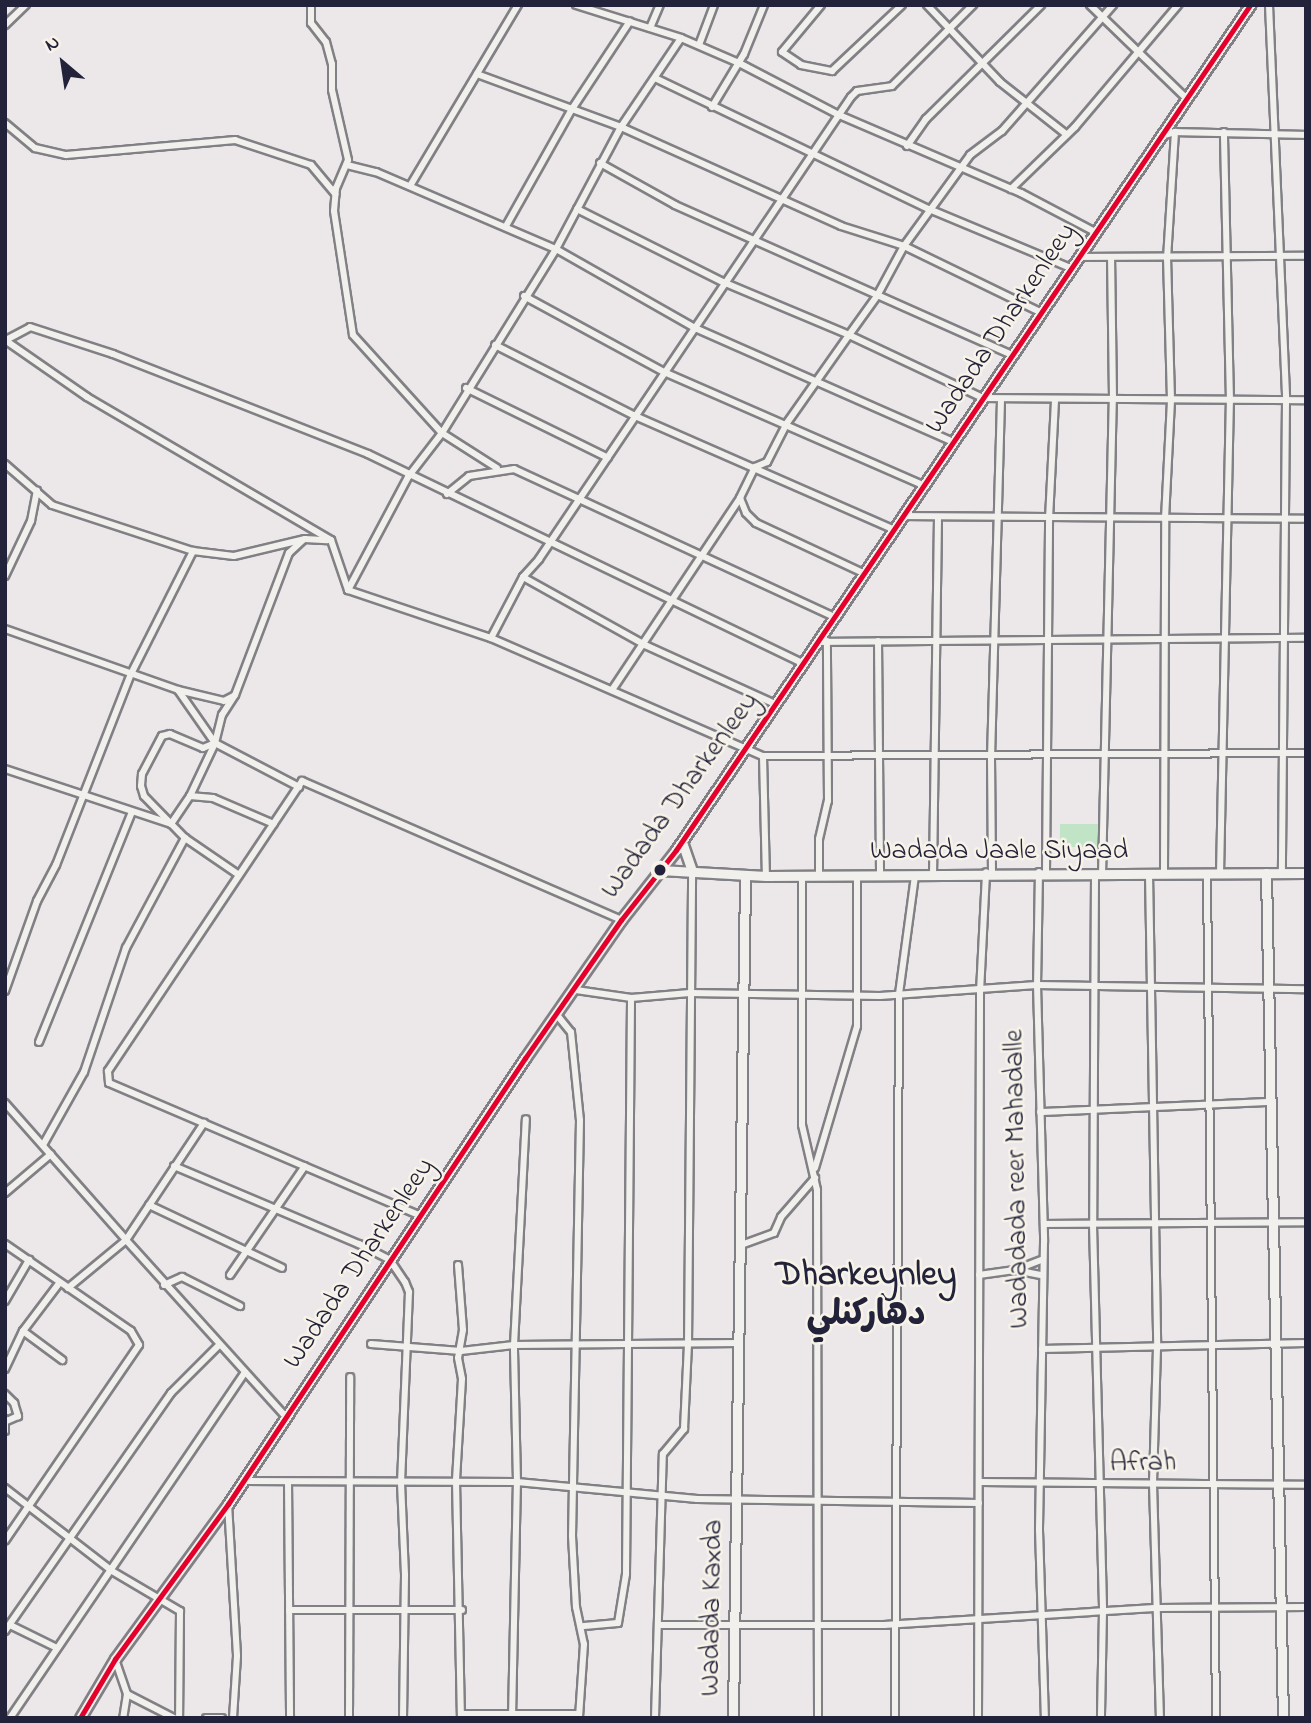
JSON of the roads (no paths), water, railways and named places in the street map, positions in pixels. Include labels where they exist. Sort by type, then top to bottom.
[{"type":"main road","name":"Wadada Dharkenleey","points":[[80,1718],[115,1659],[228,1504],[284,1415],[576,990],[621,920],[682,842],[803,663],[822,642],[834,617],[863,573],[954,442],[1156,138],[1250,5]]},
{"type":"main road","points":[[682,842],[692,871]]},
{"type":"main road","name":"Wadada Jaale Siyaad","points":[[660,870],[766,876],[933,876],[989,872],[1098,876],[1306,873]]},
{"type":"main road","points":[[1266,873],[1283,1718]]},
{"type":"main road","name":"Wadada Kaxda","points":[[733,1718],[745,875]]},
{"type":"street","points":[[5,24],[26,5]]},
{"type":"street","points":[[311,5],[311,23],[326,42],[332,64],[332,90],[348,165],[335,194],[339,259],[353,335],[442,433],[497,468]]},
{"type":"street","points":[[410,186],[518,5]]},
{"type":"street","points":[[576,5],[699,45],[839,115],[1011,189],[1095,232]]},
{"type":"street","points":[[606,14],[609,5]]},
{"type":"street","points":[[650,27],[660,5]]},
{"type":"street","points":[[699,45],[713,5]]},
{"type":"street","points":[[712,107],[739,63],[764,5]]},
{"type":"street","points":[[821,5],[782,52],[801,65],[832,71],[902,5]]},
{"type":"street","points":[[927,5],[982,63],[1026,104],[1067,135]]},
{"type":"street","points":[[491,638],[523,577],[608,458],[723,282],[857,91],[892,86],[973,5]]},
{"type":"street","points":[[907,146],[926,119],[1041,5]]},
{"type":"street","points":[[1090,5],[1185,97]]},
{"type":"street","points":[[612,690],[702,558],[740,498],[755,467],[767,462],[787,423],[820,381],[877,296],[904,246],[929,209],[970,155],[1002,131],[1113,5]]},
{"type":"street","points":[[1011,189],[1067,135],[1178,5]]},
{"type":"street","points":[[1269,5],[1286,401],[1285,638],[1280,754],[1282,873]]},
{"type":"street","points":[[506,226],[572,109],[630,21]]},
{"type":"street","points":[[348,590],[408,477],[442,433],[466,388],[556,249],[621,127],[681,38]]},
{"type":"street","points":[[477,74],[621,127],[841,226],[904,246],[1040,312]]},
{"type":"street","points":[[655,78],[929,209],[1071,268]]},
{"type":"street","points":[[5,123],[35,148],[66,155],[235,140],[311,165],[335,194]]},
{"type":"street","points":[[1156,138],[1175,132],[1306,135]]},
{"type":"street","points":[[1164,873],[1165,519],[1171,400],[1167,259],[1175,132]]},
{"type":"street","points":[[1220,874],[1226,637],[1225,518],[1230,401],[1224,132]]},
{"type":"street","points":[[600,163],[675,205],[1012,355]]},
{"type":"street","points":[[348,165],[410,186],[506,226],[556,249],[695,328],[954,442]]},
{"type":"street","points":[[577,209],[723,282],[849,335],[983,398],[1306,400]]},
{"type":"street","points":[[1078,257],[1167,259],[1306,256]]},
{"type":"street","points":[[1101,1718],[1103,1611],[1097,1486],[1097,1347],[1093,1225],[1096,1108],[1094,989],[1109,638],[1108,519],[1113,398],[1111,258]]},
{"type":"street","points":[[524,296],[664,372],[787,423],[923,485]]},
{"type":"street","points":[[348,590],[331,540],[87,397],[6,340],[30,327],[113,354],[368,454],[408,477],[803,663]]},
{"type":"street","points":[[495,345],[635,416],[894,529]]},
{"type":"street","points":[[466,388],[608,458]]},
{"type":"street","points":[[978,1718],[977,1617],[981,1482],[980,992],[989,872],[1000,399]]},
{"type":"street","name":"Wadadada reer Mahadalle","points":[[1045,1718],[1040,1485],[1041,1260],[1044,1224],[1037,985],[1050,757],[1049,519],[1055,399]]},
{"type":"street","points":[[5,464],[52,505],[193,551],[234,556],[304,539],[331,540]]},
{"type":"street","points":[[447,494],[462,480],[497,468],[514,469],[579,496],[702,558],[834,617]]},
{"type":"street","points":[[5,576],[32,521],[37,491]]},
{"type":"street","points":[[740,498],[742,507],[756,523],[863,573]]},
{"type":"street","points":[[902,516],[938,519],[1306,519]]},
{"type":"street","points":[[933,876],[938,519]]},
{"type":"street","points":[[171,824],[190,796],[215,743],[222,715],[235,695],[289,554],[304,539]]},
{"type":"street","points":[[5,991],[131,674],[193,551]]},
{"type":"street","points":[[523,577],[645,645],[775,704]]},
{"type":"street","points":[[348,590],[491,638],[763,756],[990,758],[1306,753]]},
{"type":"street","points":[[5,629],[178,690],[223,701],[235,695]]},
{"type":"street","points":[[819,875],[819,839],[828,801],[822,642],[1164,636],[1306,638]]},
{"type":"street","points":[[878,641],[880,875]]},
{"type":"street","points":[[178,690],[215,743],[299,787]]},
{"type":"street","points":[[215,743],[203,748],[170,734],[162,736],[142,774],[141,786],[144,796],[185,838],[239,875]]},
{"type":"street","points":[[763,756],[766,876]]},
{"type":"street","points":[[5,769],[131,814],[171,824]]},
{"type":"street","points":[[421,1216],[109,1083],[106,1077],[239,875],[299,787],[307,781],[621,920]]},
{"type":"street","points":[[190,796],[213,798],[274,824]]},
{"type":"street","points":[[39,1042],[131,814]]},
{"type":"street","points":[[43,1145],[84,1072],[126,948],[185,838]]},
{"type":"street","points":[[655,1718],[664,1449],[678,1441],[684,1429],[688,1345],[692,871]]},
{"type":"street","points":[[1149,874],[1150,1105],[1157,1348],[1153,1484],[1160,1718]]},
{"type":"street","points":[[1207,874],[1206,990],[1212,1342],[1210,1485],[1216,1718]]},
{"type":"street","points":[[802,875],[803,1137],[815,1168]]},
{"type":"street","points":[[818,1718],[815,1168],[851,1056],[856,997],[857,875]]},
{"type":"street","points":[[895,1718],[894,1500],[899,995],[915,876]]},
{"type":"street","points":[[576,990],[631,998],[690,993],[856,997],[980,992],[1037,985],[1094,989],[1306,989]]},
{"type":"street","points":[[584,1626],[618,1623],[626,1574],[625,1489],[632,1346],[631,998]]},
{"type":"street","points":[[458,1265],[461,1351],[456,1481],[462,1610],[461,1716],[579,1716],[584,1626],[576,1607],[573,1567],[573,1344],[580,1120],[571,1032],[557,1015]]},
{"type":"street","points":[[1040,1112],[1150,1105],[1270,1102]]},
{"type":"street","points":[[5,1103],[218,1346],[284,1415]]},
{"type":"street","points":[[5,1119],[13,1112]]},
{"type":"street","points":[[512,1718],[517,1482],[514,1345],[526,1119]]},
{"type":"street","points":[[68,1288],[126,1240],[204,1123]]},
{"type":"street","points":[[5,1193],[51,1154]]},
{"type":"street","points":[[174,1166],[279,1208],[390,1260],[409,1292],[404,1345],[401,1483],[403,1718]]},
{"type":"street","points":[[230,1275],[249,1252],[305,1166]]},
{"type":"street","points":[[741,1245],[774,1233],[781,1217],[815,1178]]},
{"type":"street","points":[[149,1205],[282,1268]]},
{"type":"street","points":[[1044,1224],[1306,1222]]},
{"type":"street","points":[[5,1244],[131,1331],[139,1345],[5,1541]]},
{"type":"street","points":[[5,1301],[29,1260]]},
{"type":"street","points":[[979,1275],[1015,1270],[1041,1260]]},
{"type":"street","points":[[1015,1270],[1041,1275]]},
{"type":"street","points":[[164,1285],[182,1277],[240,1306]]},
{"type":"street","points":[[5,1369],[23,1331],[60,1282]]},
{"type":"street","points":[[23,1331],[62,1360]]},
{"type":"street","points":[[1042,1349],[1157,1348],[1212,1342],[1306,1343]]},
{"type":"street","points":[[371,1344],[461,1351],[514,1345],[740,1343]]},
{"type":"street","points":[[57,1648],[7,1628],[71,1541],[171,1393],[218,1346]]},
{"type":"street","points":[[10,1718],[113,1571],[245,1372]]},
{"type":"street","points":[[349,1718],[346,1607],[350,1377]]},
{"type":"street","points":[[5,1394],[15,1402],[18,1416],[6,1420],[5,1431]]},
{"type":"street","points":[[243,1481],[517,1482],[573,1484],[662,1494],[815,1504],[894,1500],[979,1503]]},
{"type":"street","points":[[288,1482],[290,1718]]},
{"type":"street","name":"Afrah","points":[[981,1482],[1097,1486],[1306,1485]]},
{"type":"street","points":[[6,1489],[113,1571],[159,1599],[174,1604],[183,1618],[177,1718],[127,1694]]},
{"type":"street","points":[[228,1504],[237,1656],[233,1718]]},
{"type":"street","points":[[658,1625],[817,1626],[1158,1608],[1306,1606]]},
{"type":"street","points":[[289,1610],[346,1607],[462,1610]]},
{"type":"street","points":[[115,1659],[127,1694],[123,1718]]},
{"type":"street","points":[[206,1718],[222,1718]]},
{"type":"district","name":"Dharkeynley دهاركنلي","points":[[866,1296]]}]
